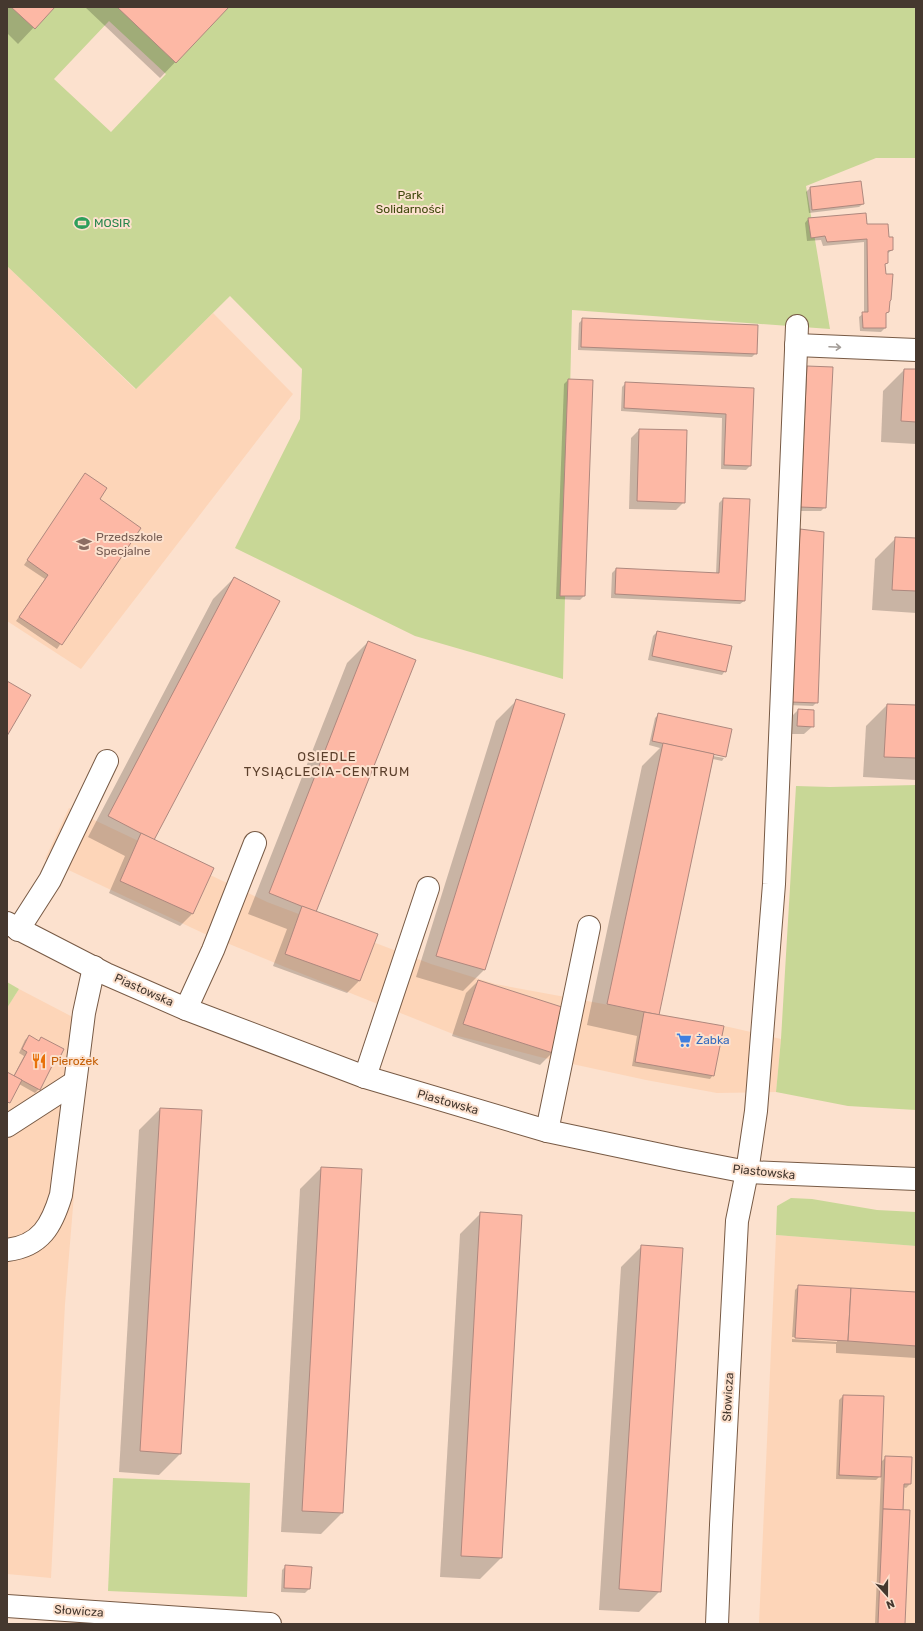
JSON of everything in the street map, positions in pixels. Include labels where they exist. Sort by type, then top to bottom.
[{"type":"street","name":"Słowicza","points":[[718,1624],[721,1525],[737,1221],[747,1172],[756,1111],[774,884],[797,335],[916,350]]},
{"type":"street","points":[[12,927],[50,880],[107,761]]},
{"type":"street","points":[[186,1009],[213,950],[255,843]]},
{"type":"street","points":[[365,1077],[428,888]]},
{"type":"street","name":"Piastowska","points":[[12,927],[94,967],[186,1009],[365,1077],[547,1131],[747,1172],[916,1180]]},
{"type":"street","points":[[547,1131],[589,927]]},
{"type":"street","points":[[7,1250],[16,1249],[34,1242],[46,1230],[55,1216],[61,1195],[84,1013],[94,967]]},
{"type":"street","points":[[7,1126],[76,1082]]},
{"type":"street","name":"Słowicza","points":[[7,1606],[270,1624]]},
{"type":"shaded area","points":[[7,266],[135,389],[213,313],[293,394],[81,669],[7,621]]},
{"type":"shaded area","points":[[69,808],[267,902],[431,964],[495,984],[729,1027],[781,1039],[776,1092],[717,1093],[646,1080],[540,1057],[458,1036],[285,967],[205,934],[45,859]]},
{"type":"shaded area","points":[[19,989],[88,1025],[65,1304],[51,1578],[7,1574],[7,1008]]},
{"type":"shaded area","points":[[776,1235],[916,1246],[916,1624],[759,1624]]},
{"type":"green space","name":"Park Solidarności","points":[[7,7],[916,7],[916,158],[876,158],[806,186],[830,329],[572,310],[563,679],[415,636],[235,548],[300,419],[302,369],[230,296],[136,389],[7,266]],"holes":[[[109,21],[166,74],[111,132],[54,79]]]},
{"type":"green space","points":[[916,785],[916,1110],[848,1106],[776,1092],[781,1039],[796,786],[830,787]]},
{"type":"green space","points":[[7,982],[19,989],[7,1008]]},
{"type":"green space","points":[[791,1198],[812,1199],[877,1210],[916,1212],[916,1246],[776,1235],[777,1206]]},
{"type":"green space","points":[[113,1478],[250,1483],[247,1597],[108,1591]]},
{"type":"building","points":[[11,7],[55,7],[35,29]]},
{"type":"building","points":[[117,7],[229,7],[176,63]]},
{"type":"building","points":[[861,181],[864,204],[812,210],[810,187]]},
{"type":"building","points":[[866,213],[867,224],[888,224],[889,237],[893,237],[893,250],[888,251],[888,263],[885,264],[886,274],[893,274],[889,312],[886,313],[886,328],[863,328],[862,312],[868,312],[867,239],[827,242],[825,236],[811,238],[808,218]]},
{"type":"building","points":[[582,318],[758,325],[757,354],[581,347]]},
{"type":"building","points":[[807,366],[833,367],[826,508],[800,507]]},
{"type":"building","points":[[904,369],[916,369],[916,422],[901,421]]},
{"type":"building","points":[[568,379],[593,380],[585,596],[560,596]]},
{"type":"building","points":[[625,382],[754,388],[751,466],[724,465],[726,414],[624,408]]},
{"type":"building","points":[[639,429],[687,430],[685,503],[637,501]]},
{"type":"building","name":"Przedszkole Specjalne","points":[[85,473],[107,488],[100,499],[141,528],[62,645],[19,617],[48,575],[27,560]]},
{"type":"building","points":[[723,498],[750,499],[745,601],[615,594],[616,568],[719,573]]},
{"type":"building","points":[[800,529],[824,532],[818,703],[791,702]]},
{"type":"building","points":[[895,537],[916,538],[916,591],[892,590]]},
{"type":"building","points":[[234,577],[280,601],[154,840],[108,816]]},
{"type":"building","points":[[657,631],[732,646],[726,672],[652,656]]},
{"type":"building","points":[[368,641],[416,660],[316,912],[269,893]]},
{"type":"building","points":[[7,681],[31,695],[7,736]]},
{"type":"building","points":[[516,699],[565,714],[485,970],[436,956]]},
{"type":"building","points":[[887,704],[916,705],[916,758],[884,757]]},
{"type":"building","points":[[798,709],[814,710],[814,727],[797,726]]},
{"type":"building","points":[[658,713],[732,729],[726,757],[652,741]]},
{"type":"building","points":[[663,743],[714,754],[659,1015],[607,1004]]},
{"type":"building","points":[[141,833],[214,868],[193,914],[120,881]]},
{"type":"building","points":[[302,906],[378,934],[360,981],[285,954]]},
{"type":"building","points":[[478,980],[568,1009],[553,1053],[463,1024]]},
{"type":"building","points":[[644,1012],[724,1026],[714,1076],[635,1062]]},
{"type":"building","points":[[29,1035],[39,1041],[41,1037],[64,1049],[57,1063],[54,1062],[40,1090],[14,1076],[27,1052],[22,1049]]},
{"type":"building","points":[[7,1072],[22,1080],[10,1103],[7,1102]]},
{"type":"building","points":[[160,1108],[202,1110],[181,1454],[140,1451]]},
{"type":"building","points":[[321,1167],[362,1169],[343,1513],[302,1511]]},
{"type":"building","points":[[480,1212],[522,1215],[502,1558],[461,1556]]},
{"type":"building","points":[[641,1245],[683,1248],[661,1592],[619,1589]]},
{"type":"building","points":[[798,1285],[851,1288],[848,1341],[795,1338]]},
{"type":"building","points":[[851,1288],[916,1292],[916,1346],[848,1341]]},
{"type":"building","points":[[843,1395],[884,1396],[881,1477],[839,1475]]},
{"type":"building","points":[[885,1456],[912,1457],[911,1484],[904,1484],[903,1510],[883,1509]]},
{"type":"building","points":[[883,1509],[910,1510],[905,1624],[878,1624]]},
{"type":"building","points":[[285,1565],[312,1567],[310,1589],[284,1588]]},
{"type":"place","name":"MOSIR","points":[[82,223]]},
{"type":"place","name":"Przedszkole Specjalne","points":[[84,544]]},
{"type":"place","name":"Żabka","points":[[684,1040]]},
{"type":"place","name":"Pierożek","points":[[39,1061]]},
{"type":"district","name":"OSIEDLE TYSIĄCLECIA-CENTRUM","points":[[327,764]]}]
